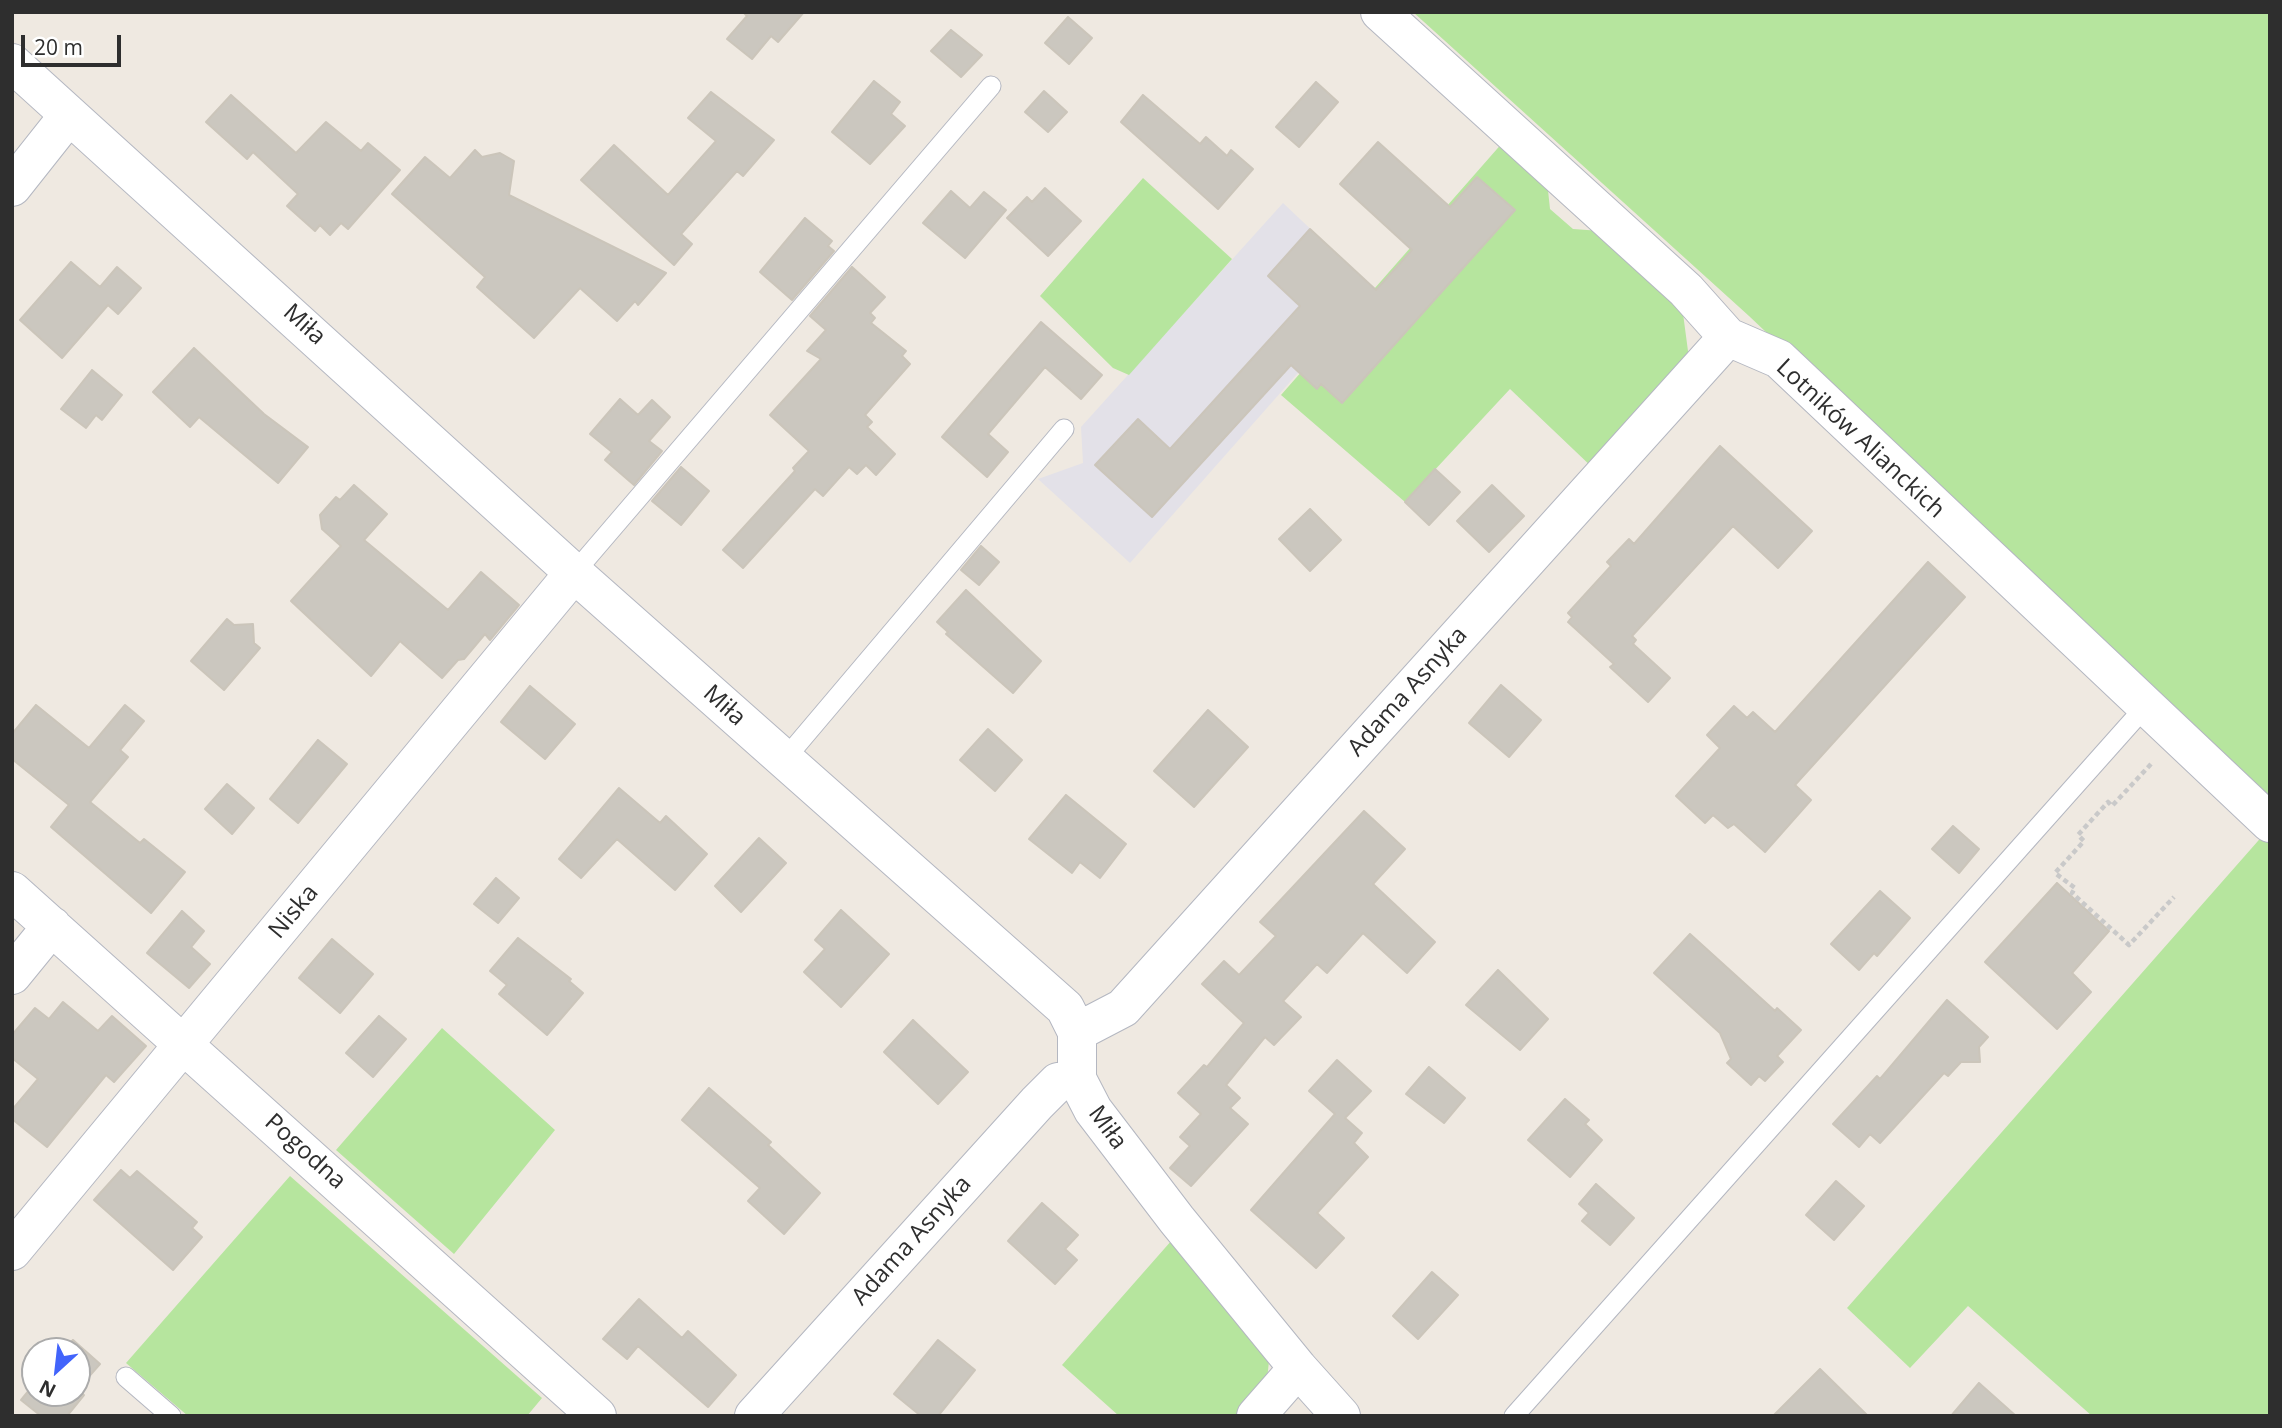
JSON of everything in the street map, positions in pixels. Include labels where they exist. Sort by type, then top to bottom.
[{"type":"street","name":"Lotników Alianckich","points":[[1380,12],[1686,290],[1728,337],[1779,359],[2270,823]]},
{"type":"street","name":"Miła","points":[[12,63],[118,156],[575,573],[1065,1007],[1077,1032],[1077,1079],[1093,1110],[1177,1220],[1298,1368],[1341,1416]]},
{"type":"street","points":[[12,187],[69,115]]},
{"type":"street","name":"Adama Asnyka","points":[[1077,1032],[1123,1008],[1728,337]]},
{"type":"street","name":"Niska","points":[[12,1251],[575,573]]},
{"type":"street","name":"Pogodna","points":[[12,891],[597,1416]]},
{"type":"street","points":[[12,975],[52,926]]},
{"type":"street","name":"Adama Asnyka","points":[[754,1416],[1037,1103],[1058,1082],[1077,1079]]},
{"type":"street","points":[[1256,1416],[1298,1368]]},
{"type":"lane","points":[[575,573],[991,86]]},
{"type":"lane","points":[[784,760],[1064,429]]},
{"type":"lane","points":[[1514,1416],[2145,707]]},
{"type":"lane","points":[[126,1377],[172,1416]]},
{"type":"path","points":[[2151,764],[2112,806],[2109,802],[2078,835],[2084,841],[2055,873],[2075,888],[2072,893],[2129,945],[2174,897]]},
{"type":"shaded area","points":[[1283,203],[1373,288],[1130,563],[1038,479],[1083,463],[1081,427]]},
{"type":"green space","points":[[1413,12],[2270,12],[2270,809],[1749,316]]},
{"type":"green space","points":[[1504,141],[1547,181],[1550,209],[1573,229],[1601,231],[1682,306],[1690,366],[1595,470],[1510,389],[1405,502],[1281,395]]},
{"type":"green space","points":[[1143,178],[1232,259],[1129,375],[1113,368],[1040,296]]},
{"type":"green space","points":[[2265,833],[2270,837],[2270,1416],[2092,1416],[1968,1306],[1910,1368],[1847,1308]]},
{"type":"green space","points":[[442,1028],[555,1130],[454,1254],[336,1150]]},
{"type":"green space","points":[[290,1176],[542,1398],[527,1416],[188,1416],[126,1363]]},
{"type":"green space","points":[[1172,1240],[1269,1361],[1267,1380],[1235,1416],[1119,1416],[1062,1365]]},
{"type":"building","points":[[743,12],[804,12],[778,42],[771,36],[752,59],[727,39],[747,16]]},
{"type":"building","points":[[1068,17],[1092,38],[1069,64],[1045,43]]},
{"type":"building","points":[[951,30],[982,55],[961,77],[931,51]]},
{"type":"building","points":[[874,81],[900,102],[891,114],[905,126],[870,164],[832,132]]},
{"type":"building","points":[[1316,82],[1338,102],[1299,147],[1276,127]]},
{"type":"building","points":[[1044,91],[1067,112],[1048,132],[1025,112]]},
{"type":"building","points":[[711,92],[774,140],[743,176],[737,171],[681,234],[692,244],[674,265],[581,180],[614,145],[668,195],[716,141],[688,118]]},
{"type":"building","points":[[231,95],[296,153],[326,122],[361,151],[368,143],[400,170],[348,229],[341,223],[330,235],[320,225],[315,231],[287,206],[298,194],[253,152],[247,159],[206,122]]},
{"type":"building","points":[[1143,95],[1200,144],[1206,137],[1227,156],[1231,150],[1253,169],[1218,209],[1121,122]]},
{"type":"building","points":[[1378,142],[1450,207],[1477,177],[1515,210],[1342,403],[1321,384],[1317,389],[1291,365],[1152,517],[1095,465],[1138,419],[1170,449],[1300,306],[1268,276],[1310,229],[1376,290],[1412,250],[1340,184]]},
{"type":"building","points":[[475,150],[482,157],[500,153],[514,161],[509,195],[666,273],[638,305],[635,301],[617,321],[580,288],[534,338],[477,287],[485,277],[392,194],[425,157],[450,178]]},
{"type":"building","points":[[1045,188],[1081,221],[1048,256],[1007,218],[1027,197],[1032,202]]},
{"type":"building","points":[[951,191],[970,208],[984,192],[1006,210],[965,258],[923,223]]},
{"type":"building","points":[[805,218],[832,241],[828,246],[834,251],[792,300],[760,272]]},
{"type":"building","points":[[71,262],[100,287],[117,267],[141,288],[118,314],[108,305],[62,358],[20,320]]},
{"type":"building","points":[[852,267],[885,297],[870,313],[875,318],[871,323],[906,351],[902,356],[910,364],[865,415],[872,422],[867,427],[895,454],[876,475],[866,465],[857,474],[849,467],[823,496],[815,489],[743,568],[723,550],[795,471],[793,468],[809,451],[770,415],[821,359],[807,351],[826,330],[810,316]]},
{"type":"building","points":[[1041,322],[1102,375],[1081,399],[1045,367],[988,434],[1008,452],[987,477],[942,437]]},
{"type":"building","points":[[194,348],[264,414],[308,447],[278,483],[199,417],[190,427],[153,392]]},
{"type":"building","points":[[92,370],[122,395],[102,420],[96,415],[86,428],[61,409]]},
{"type":"building","points":[[620,399],[638,415],[652,400],[670,417],[649,441],[662,451],[634,485],[605,460],[612,452],[590,434]]},
{"type":"building","points":[[1720,446],[1812,531],[1778,568],[1733,526],[1632,636],[1636,640],[1633,644],[1670,678],[1648,702],[1610,667],[1614,664],[1568,622],[1572,617],[1568,613],[1611,566],[1607,562],[1629,539],[1634,544]]},
{"type":"building","points":[[681,467],[709,491],[681,525],[652,501]]},
{"type":"building","points":[[1435,469],[1460,492],[1429,525],[1405,502]]},
{"type":"building","points":[[354,485],[387,514],[364,540],[448,610],[481,572],[519,605],[490,640],[485,634],[464,659],[458,660],[442,678],[400,641],[371,676],[291,601],[341,546],[322,529],[320,515],[336,497],[340,500]]},
{"type":"building","points":[[1492,485],[1524,516],[1489,552],[1457,521]]},
{"type":"building","points":[[1310,509],[1341,540],[1310,571],[1279,539]]},
{"type":"building","points":[[981,546],[999,562],[979,585],[961,570]]},
{"type":"building","points":[[1928,562],[1965,597],[1795,785],[1811,800],[1765,852],[1734,824],[1728,828],[1713,815],[1705,823],[1676,796],[1720,748],[1707,735],[1734,706],[1747,718],[1753,712],[1775,732]]},
{"type":"building","points":[[966,590],[1041,661],[1013,693],[946,634],[948,632],[937,622]]},
{"type":"building","points":[[227,619],[234,625],[253,624],[254,643],[260,648],[224,690],[191,661]]},
{"type":"building","points":[[1501,685],[1541,720],[1509,757],[1469,723]]},
{"type":"building","points":[[530,686],[575,724],[545,759],[501,722]]},
{"type":"building","points":[[36,705],[89,748],[125,705],[144,721],[120,750],[128,757],[90,802],[140,843],[144,839],[185,872],[151,913],[51,827],[69,805],[12,759],[12,734]]},
{"type":"building","points":[[1208,710],[1248,747],[1194,807],[1154,771]]},
{"type":"building","points":[[988,729],[1022,760],[995,791],[960,760]]},
{"type":"building","points":[[318,740],[347,764],[298,823],[270,799]]},
{"type":"building","points":[[227,784],[254,808],[232,834],[205,809]]},
{"type":"building","points":[[619,788],[660,823],[666,816],[707,854],[675,890],[617,839],[581,878],[559,859]]},
{"type":"building","points":[[1066,795],[1126,844],[1100,878],[1080,862],[1072,873],[1029,839]]},
{"type":"building","points":[[1364,811],[1405,849],[1373,884],[1435,942],[1407,973],[1363,933],[1327,973],[1317,964],[1283,1001],[1301,1017],[1274,1045],[1265,1037],[1226,1085],[1240,1098],[1230,1108],[1248,1124],[1191,1186],[1170,1168],[1190,1146],[1180,1137],[1201,1114],[1178,1093],[1204,1065],[1207,1067],[1244,1023],[1202,984],[1224,961],[1239,975],[1276,936],[1260,922]]},
{"type":"building","points":[[1953,826],[1979,849],[1959,873],[1932,849]]},
{"type":"building","points":[[759,838],[786,863],[741,912],[715,886]]},
{"type":"building","points":[[496,878],[519,898],[498,923],[474,904]]},
{"type":"building","points":[[2057,883],[2109,931],[2072,973],[2091,992],[2057,1029],[1985,962]]},
{"type":"building","points":[[1880,891],[1910,918],[1877,956],[1874,953],[1859,970],[1831,944]]},
{"type":"building","points":[[841,910],[889,954],[841,1007],[804,972],[825,949],[815,940]]},
{"type":"building","points":[[182,911],[204,931],[191,947],[210,964],[189,988],[147,953]]},
{"type":"building","points":[[1690,934],[1775,1011],[1777,1008],[1801,1030],[1777,1056],[1783,1062],[1765,1081],[1759,1076],[1751,1085],[1727,1063],[1731,1059],[1720,1033],[1654,973]]},
{"type":"building","points":[[518,938],[571,979],[569,981],[583,993],[547,1035],[499,994],[507,985],[490,971]]},
{"type":"building","points":[[332,939],[373,974],[340,1013],[299,978]]},
{"type":"building","points":[[1498,970],[1548,1019],[1520,1050],[1466,1005]]},
{"type":"building","points":[[1947,1000],[1988,1037],[1979,1047],[1980,1062],[1961,1062],[1948,1076],[1944,1073],[1880,1143],[1870,1134],[1859,1147],[1833,1124],[1877,1076],[1880,1079]]},
{"type":"building","points":[[63,1002],[98,1031],[112,1016],[146,1046],[114,1082],[106,1075],[47,1147],[12,1119],[12,1110],[38,1079],[12,1058],[12,1035],[35,1008],[49,1019]]},
{"type":"building","points":[[379,1016],[406,1039],[373,1077],[346,1053]]},
{"type":"building","points":[[913,1020],[968,1072],[938,1104],[884,1052]]},
{"type":"building","points":[[1337,1060],[1371,1091],[1345,1118],[1362,1133],[1354,1143],[1368,1157],[1317,1213],[1344,1238],[1316,1268],[1251,1210],[1335,1114],[1309,1091]]},
{"type":"building","points":[[1429,1067],[1465,1098],[1444,1123],[1406,1094]]},
{"type":"building","points":[[709,1088],[771,1142],[768,1145],[820,1193],[784,1234],[748,1201],[760,1188],[682,1120]]},
{"type":"building","points":[[1565,1099],[1589,1120],[1585,1124],[1602,1140],[1570,1177],[1528,1140]]},
{"type":"building","points":[[121,1170],[130,1178],[137,1171],[197,1222],[192,1228],[202,1237],[173,1270],[94,1200]]},
{"type":"building","points":[[1836,1181],[1864,1206],[1834,1240],[1806,1215]]},
{"type":"building","points":[[1596,1184],[1634,1218],[1610,1245],[1582,1221],[1589,1213],[1579,1204]]},
{"type":"building","points":[[1042,1203],[1078,1235],[1065,1249],[1077,1260],[1055,1284],[1008,1241]]},
{"type":"building","points":[[1432,1272],[1458,1295],[1418,1339],[1393,1316]]},
{"type":"building","points":[[639,1299],[682,1338],[688,1331],[736,1375],[708,1407],[638,1346],[627,1359],[603,1339]]},
{"type":"building","points":[[938,1340],[975,1370],[938,1416],[921,1416],[894,1394]]},
{"type":"building","points":[[91,1356],[100,1364],[91,1374]]},
{"type":"building","points":[[1820,1369],[1868,1416],[1773,1416]]},
{"type":"building","points":[[1979,1383],[2016,1416],[1951,1416]]},
{"type":"building","points":[[30,1407],[74,1407],[67,1416],[41,1416]]}]
